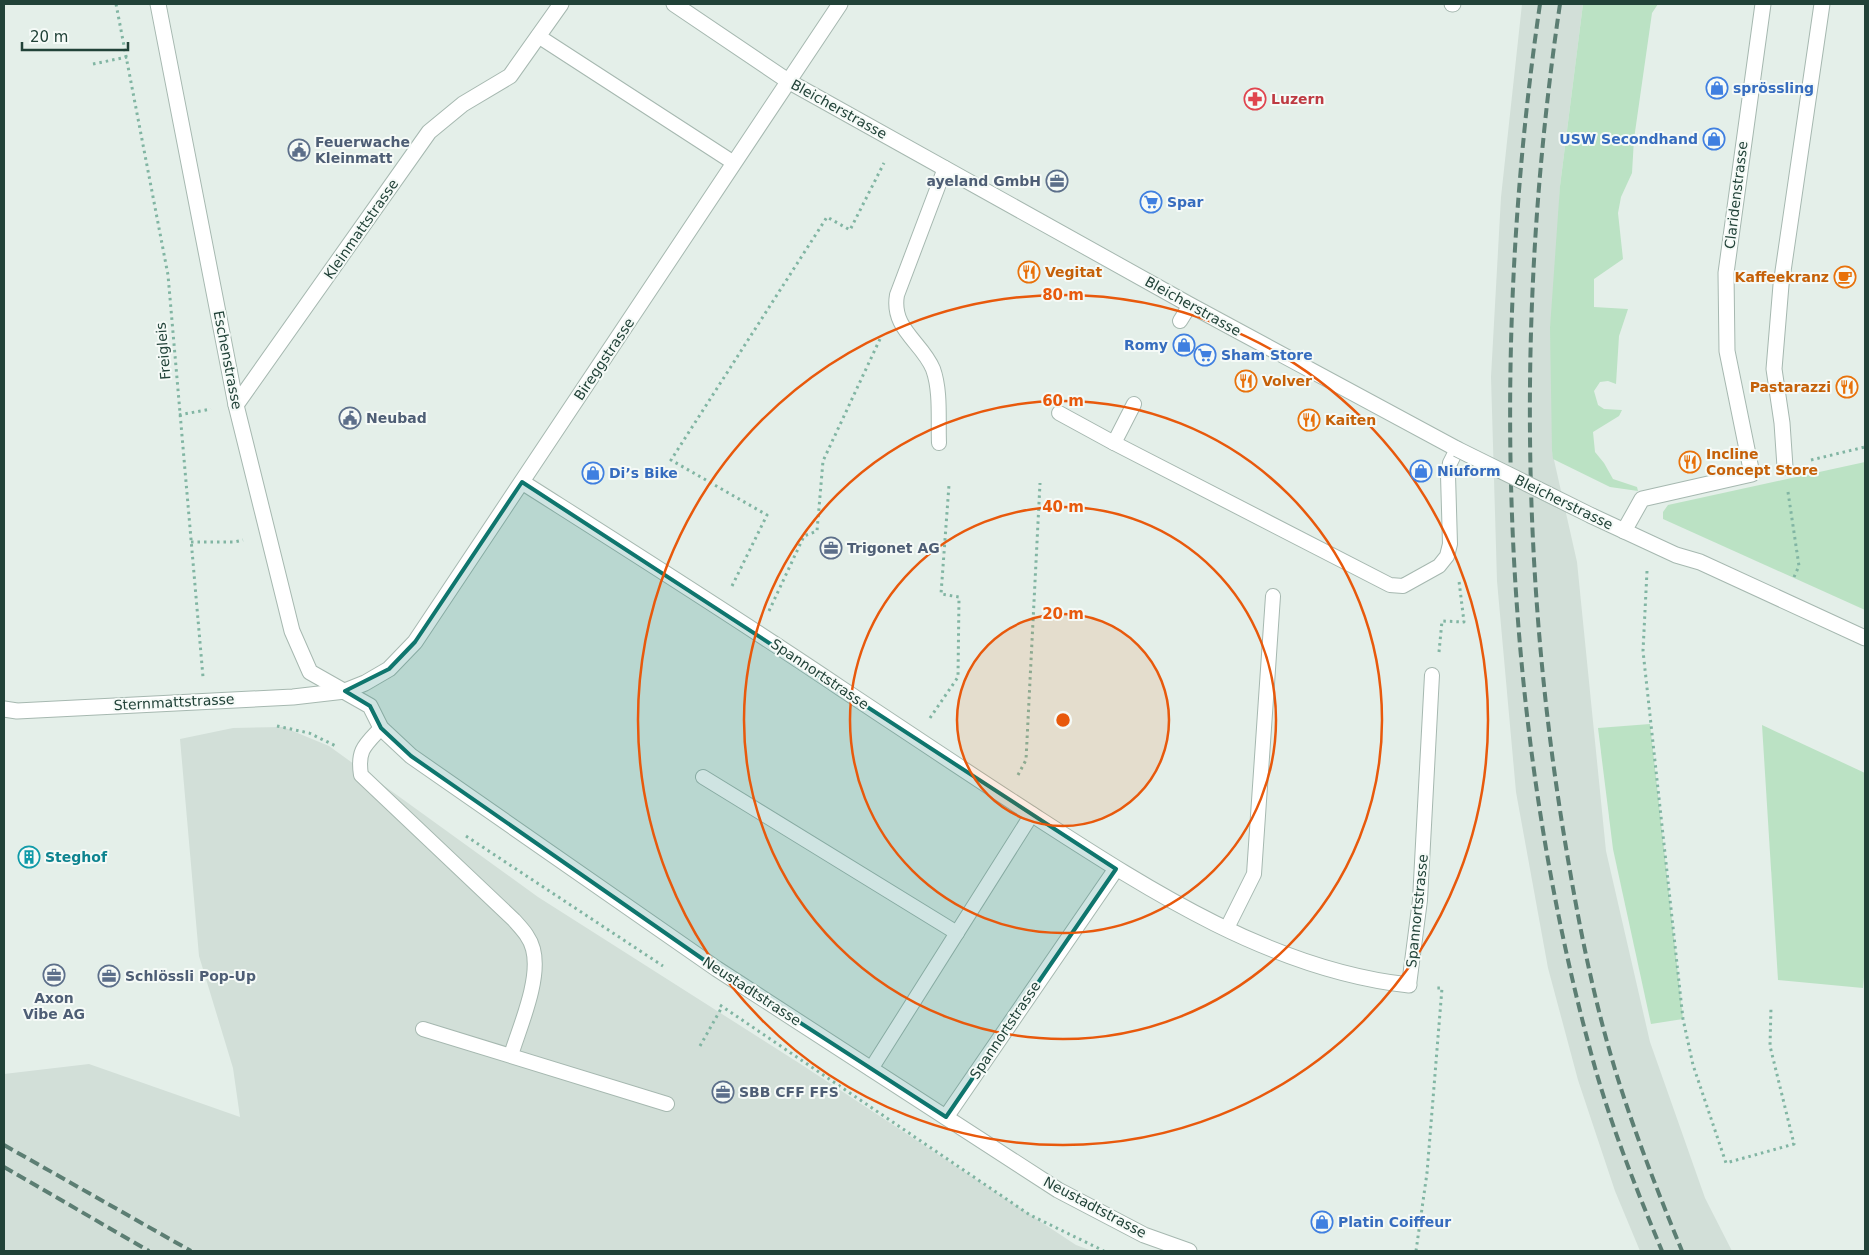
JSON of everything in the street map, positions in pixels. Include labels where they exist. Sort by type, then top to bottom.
[{"type":"street","name":"Eschenstrasse","points":[[158,4],[236,405],[292,631],[310,672],[345,691]]},
{"type":"street","name":"Kleinmattstrasse","points":[[236,405],[429,132],[463,104],[510,76],[561,4]]},
{"type":"street","name":"Bleicherstrasse","points":[[674,4],[788,81],[1190,305],[1457,449],[1649,543],[1676,555],[1700,562],[1865,638]]},
{"type":"street","name":"Bireggstrasse","points":[[345,691],[365,683],[390,669],[415,642],[840,4]]},
{"type":"street","name":"Claridenstrasse","points":[[1624,531],[1642,498],[1752,474],[1727,351],[1726,273],[1763,4]]},
{"type":"street","points":[[1786,467],[1774,369],[1781,285],[1822,4]]},
{"type":"street","name":"Spannortstrasse","points":[[522,482],[759,633],[916,739],[1116,869],[1181,906],[1286,955],[1371,981],[1409,985]]},
{"type":"street","name":"Sternmattstrasse","points":[[4,709],[18,711],[294,696],[345,691]]},
{"type":"street","name":"Neustadtstrasse","points":[[345,691],[370,706],[382,728],[411,756],[684,946],[1058,1190],[1144,1235],[1189,1251]]},
{"type":"street","name":"Spannortstrasse","points":[[946,1117],[1116,869]]},
{"type":"lane","points":[[538,36],[734,163]]},
{"type":"lane","points":[[939,443],[937,396],[932,368],[901,324],[895,306],[897,295],[945,168]]},
{"type":"lane","points":[[1180,321],[1190,305]]},
{"type":"lane","points":[[1114,443],[1134,404]]},
{"type":"lane","points":[[1059,413],[1390,585],[1403,586],[1439,566],[1447,556],[1450,544],[1448,475],[1450,463],[1457,449]]},
{"type":"lane","points":[[1227,928],[1254,874],[1273,596]]},
{"type":"lane","name":"Spannortstrasse","points":[[1409,985],[1420,900],[1432,675]]},
{"type":"lane","points":[[382,728],[362,748],[359,761],[361,775],[368,784],[526,932],[533,947],[535,961],[533,983],[511,1055]]},
{"type":"lane","points":[[703,777],[957,933]]},
{"type":"lane","points":[[871,1069],[1032,814]]},
{"type":"lane","points":[[423,1029],[667,1104]]},
{"type":"path","name":"Freigleis","points":[[116,4],[168,275],[205,700]]},
{"type":"path","points":[[92,64],[127,57]]},
{"type":"path","points":[[721,609],[768,515],[671,460],[827,216],[850,230],[879,173]]},
{"type":"path","points":[[759,633],[804,536],[817,531],[823,461],[895,306]]},
{"type":"path","points":[[1786,467],[1799,566],[1794,577]]},
{"type":"path","points":[[1006,797],[1026,760],[1040,483]]},
{"type":"path","points":[[916,739],[958,677],[959,597],[941,594],[948,485]]},
{"type":"path","points":[[191,542],[234,542],[248,538]]},
{"type":"path","points":[[1649,543],[1642,652],[1683,1019],[1693,1065],[1726,1163],[1794,1144],[1770,1046],[1771,1007]]},
{"type":"path","points":[[1432,675],[1438,663],[1442,622],[1464,622],[1458,573],[1447,556]]},
{"type":"path","points":[[277,726],[309,733],[332,744],[359,761]]},
{"type":"path","points":[[461,833],[671,972]]},
{"type":"path","points":[[1409,985],[1442,988],[1427,1173],[1416,1251]]},
{"type":"path","points":[[715,1002],[1030,1215],[1104,1251]]},
{"type":"path","points":[[700,1046],[722,1007]]},
{"type":"highlighted area","points":[[522,482],[1116,869],[946,1117],[717,969],[411,756],[381,728],[370,706],[345,691],[389,669],[415,642]]},
{"type":"shaded area","points":[[1522,4],[1583,4],[1560,186],[1552,451],[1577,562],[1606,851],[1650,1042],[1705,1198],[1732,1251],[1640,1251],[1615,1191],[1578,1080],[1548,968],[1516,792],[1497,581],[1491,377],[1501,197]]},
{"type":"shaded area","points":[[283,727],[329,746],[538,897],[799,1063],[1076,1245],[1092,1251],[4,1251],[4,1074],[89,1064],[240,1117],[233,1068],[199,956],[180,739],[233,728]]},
{"type":"green space","points":[[1583,4],[1658,4],[1652,13],[1634,139],[1632,173],[1621,197],[1618,213],[1623,259],[1594,279],[1594,307],[1628,309],[1619,336],[1616,384],[1608,381],[1600,382],[1594,391],[1598,405],[1604,409],[1622,410],[1619,416],[1593,432],[1595,452],[1613,479],[1637,487],[1638,491],[1610,487],[1553,459],[1552,451],[1550,328],[1560,186]]},
{"type":"green space","points":[[1865,462],[1865,610],[1663,519],[1663,512],[1668,505]]},
{"type":"green space","points":[[1650,724],[1683,1019],[1651,1024],[1613,849],[1598,728]]},
{"type":"green space","points":[[1762,725],[1865,773],[1865,966],[1863,988],[1778,980]]},
{"type":"railway","points":[[1540,4],[1524,134],[1514,265],[1510,398],[1513,531],[1522,664],[1538,796],[1561,926],[1591,1053],[1614,1128],[1662,1251]]},
{"type":"railway","points":[[1560,4],[1537,208],[1532,310],[1530,413],[1532,516],[1538,619],[1548,721],[1562,823],[1584,945],[1605,1036],[1629,1113],[1682,1251]]},
{"type":"railway","points":[[4,1145],[191,1251]]},
{"type":"railway","points":[[4,1167],[149,1251]]},
{"type":"place","name":"sprössling","points":[[1717,88]]},
{"type":"place","name":"Luzern","points":[[1255,99]]},
{"type":"place","name":"USW Secondhand","points":[[1714,139]]},
{"type":"place","name":"Feuerwache Kleinmatt","points":[[299,150]]},
{"type":"place","name":"ayeland GmbH","points":[[1057,181]]},
{"type":"place","name":"Spar","points":[[1151,202]]},
{"type":"place","name":"Vegitat","points":[[1029,272]]},
{"type":"place","name":"Kaffeekranz","points":[[1845,277]]},
{"type":"place","name":"Romy","points":[[1184,345]]},
{"type":"place","name":"Sham Store","points":[[1205,355]]},
{"type":"place","name":"Volver","points":[[1246,381]]},
{"type":"place","name":"Pastarazzi","points":[[1847,387]]},
{"type":"place","name":"Neubad","points":[[350,418]]},
{"type":"place","name":"Kaiten","points":[[1309,420]]},
{"type":"place","name":"Incline Concept Store","points":[[1690,462]]},
{"type":"place","name":"Niuform","points":[[1421,471]]},
{"type":"place","name":"Di’s Bike","points":[[593,473]]},
{"type":"place","name":"Trigonet AG","points":[[831,548]]},
{"type":"place","name":"Steghof","points":[[29,857]]},
{"type":"place","name":"Axon Vibe AG","points":[[54,975]]},
{"type":"place","name":"Schlössli Pop-Up","points":[[109,976]]},
{"type":"place","name":"SBB CFF FFS","points":[[723,1092]]},
{"type":"place","name":"Platin Coiffeur","points":[[1322,1222]]}]
